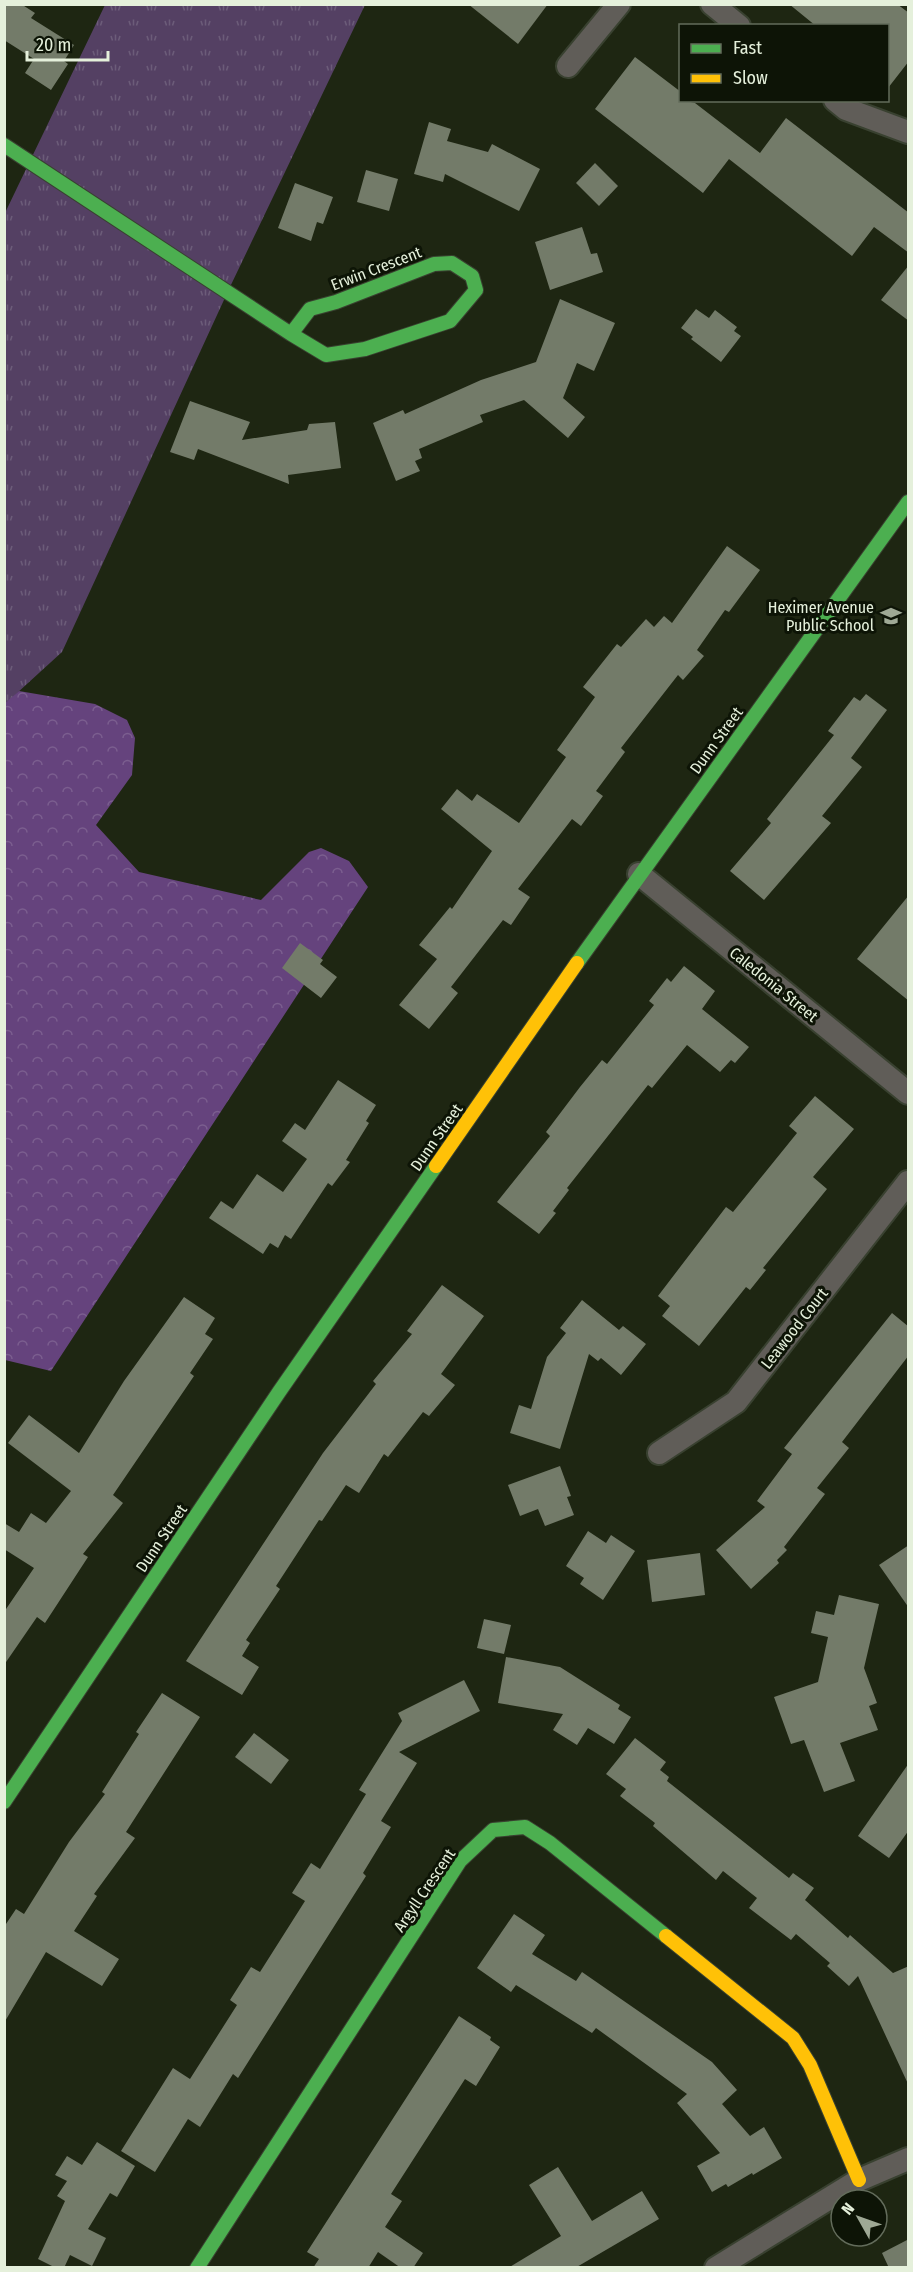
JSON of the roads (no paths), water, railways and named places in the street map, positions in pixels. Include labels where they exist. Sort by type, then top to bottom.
[{"type":"street","points":[[568,66],[620,4]]},
{"type":"street","points":[[712,4],[737,24]]},
{"type":"street","points":[[837,102],[846,109],[909,132]]},
{"type":"street","name":"Erwin Crescent","points":[[4,145],[291,334],[326,355],[365,349],[450,321],[476,290],[472,276],[452,263],[434,264],[336,302],[310,309],[291,334]]},
{"type":"street","name":"Dunn Street","points":[[4,1802],[279,1392],[639,874],[909,502]]},
{"type":"street","name":"Caledonia Street","points":[[639,874],[909,1094]]},
{"type":"street","name":"Leawood Court","points":[[659,1453],[736,1402],[909,1182]]},
{"type":"street","name":"Argyll Crescent","points":[[197,2268],[460,1861],[493,1830],[525,1827],[550,1843],[793,2038],[810,2065],[859,2180]]},
{"type":"street","points":[[716,2268],[859,2180],[909,2159]]},
{"type":"place","name":"Heximer Avenue Public School","points":[[891,616]]}]
